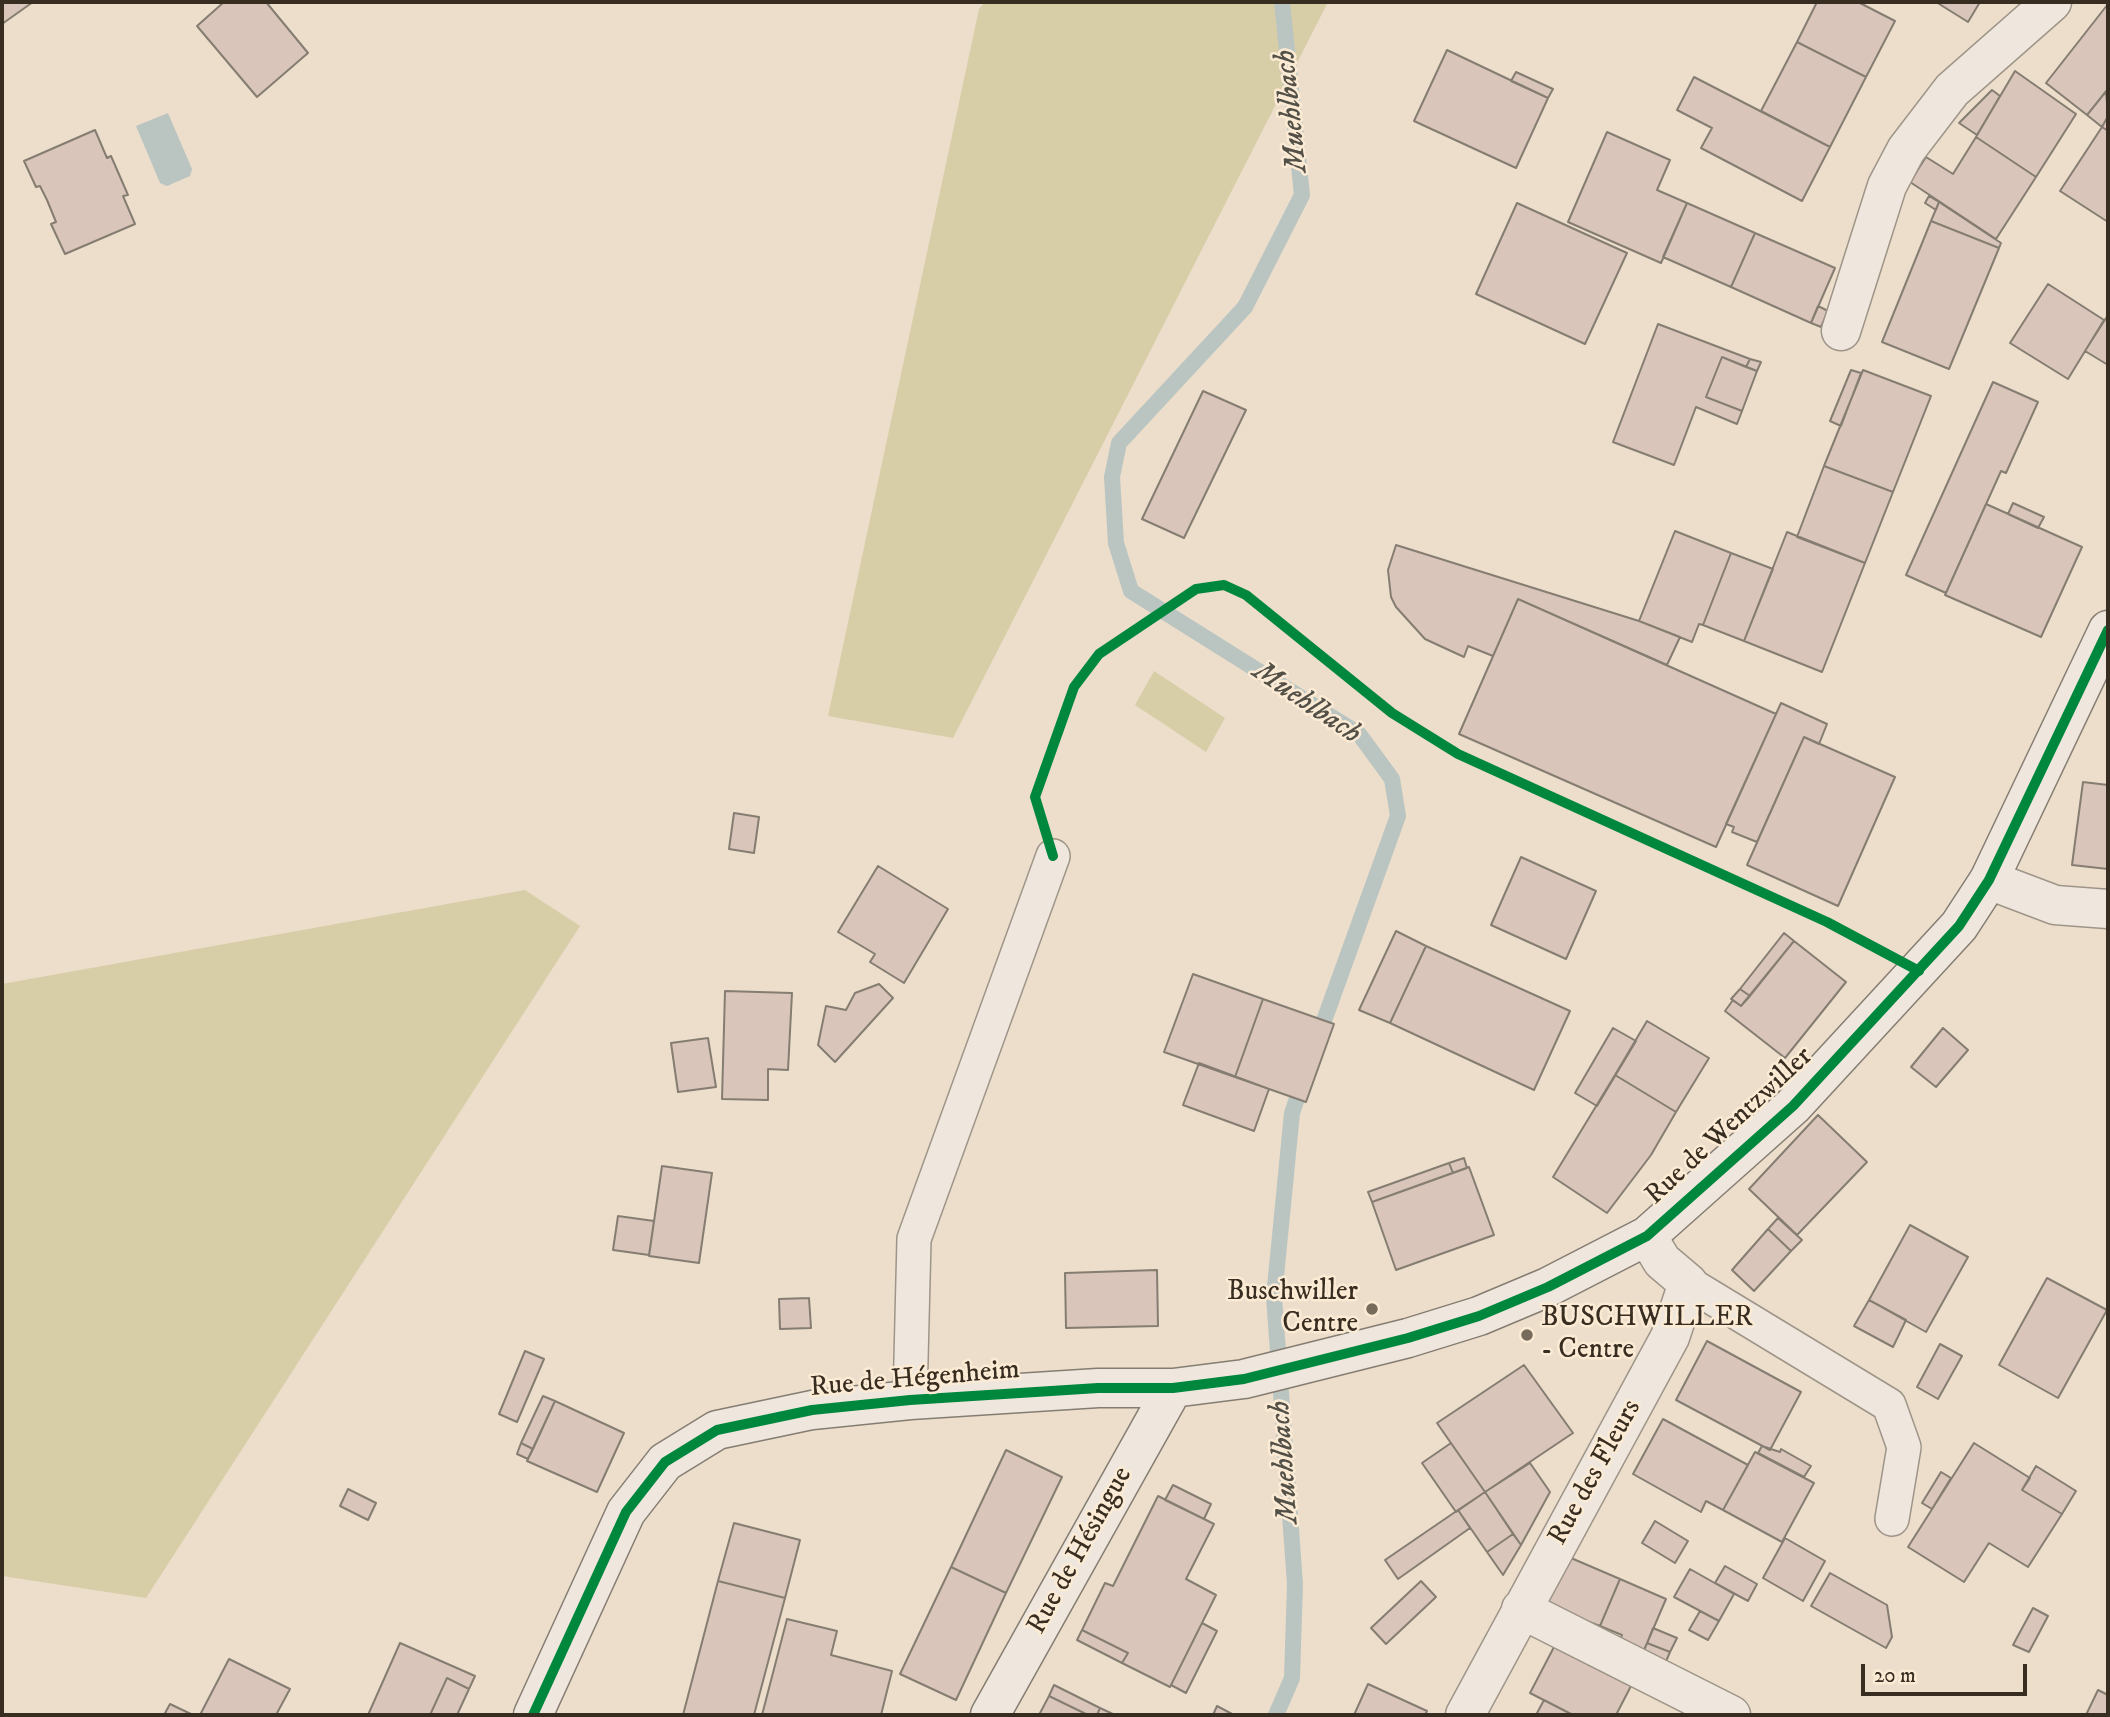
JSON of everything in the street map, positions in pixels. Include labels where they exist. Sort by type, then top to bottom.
[{"type":"street","points":[[1841,331],[1887,186],[1906,150],[1952,90],[2052,2]]},
{"type":"street","name":"Rue de Wentzwiller","points":[[1173,1388],[1244,1379],[1479,1316],[1548,1287],[1647,1236],[1793,1106],[1959,926],[1989,880],[2108,630]]},
{"type":"street","points":[[1989,880],[2055,905],[2108,909]]},
{"type":"street","points":[[1647,1236],[1662,1261],[1688,1283]]},
{"type":"street","name":"Rue des Fleurs","points":[[1465,1715],[1670,1337],[1688,1283]]},
{"type":"street","name":"Rue de Hégenheim","points":[[533,1715],[626,1512],[665,1462],[717,1430],[812,1410],[909,1400],[1098,1388],[1173,1388]]},
{"type":"street","name":"Rue de Hésingue","points":[[990,1715],[1173,1388]]},
{"type":"street","points":[[1521,1609],[1731,1715]]},
{"type":"lane","points":[[909,1400],[914,1240],[1054,856]]},
{"type":"lane","points":[[1688,1283],[1889,1405],[1904,1447],[1892,1519]]},
{"type":"shaded area","points":[[985,2],[1328,2],[953,738],[828,716],[979,9]]},
{"type":"shaded area","points":[[168,113],[192,169],[190,176],[167,186],[160,183],[136,126]]},
{"type":"shaded area","points":[[1154,671],[1225,718],[1206,752],[1135,705]]},
{"type":"shaded area","points":[[525,890],[580,926],[146,1598],[2,1576],[2,984]]},
{"type":"building","points":[[2,2],[33,2],[2,24]]},
{"type":"building","points":[[224,2],[266,2],[308,53],[257,97],[197,26]]},
{"type":"building","points":[[1817,2],[1858,2],[1895,21],[1866,77],[1797,42]]},
{"type":"building","points":[[1936,2],[1980,2],[1968,22]]},
{"type":"building","points":[[2108,4],[2108,89],[2087,115],[2046,83]]},
{"type":"building","points":[[1797,42],[1866,77],[1830,147],[1761,111]]},
{"type":"building","points":[[1447,50],[1548,98],[1516,168],[1414,121]]},
{"type":"building","points":[[2015,71],[2076,114],[2036,177],[1976,137]]},
{"type":"building","points":[[1516,72],[1553,89],[1548,98],[1511,81]]},
{"type":"building","points":[[1694,77],[1830,147],[1802,201],[1701,148],[1712,128],[1677,110]]},
{"type":"building","points":[[1992,90],[2000,96],[1977,135],[1959,123]]},
{"type":"building","points":[[2106,91],[2108,116],[2102,127],[2087,115]]},
{"type":"building","points":[[2108,116],[2108,131],[2102,127]]},
{"type":"building","points":[[2102,127],[2108,131],[2108,222],[2060,191]]},
{"type":"building","points":[[95,130],[107,158],[111,156],[128,195],[123,196],[135,224],[65,254],[51,224],[56,222],[47,200],[40,186],[36,187],[24,161]]},
{"type":"building","points":[[1607,132],[1670,160],[1657,190],[1687,203],[1661,263],[1568,222]]},
{"type":"building","points":[[1976,137],[2036,177],[1996,239],[1910,182],[1926,157],[1953,174]]},
{"type":"building","points":[[1929,196],[1939,202],[1936,210],[1925,203]]},
{"type":"building","points":[[1939,202],[2001,243],[1999,248],[1931,221]]},
{"type":"building","points":[[1517,203],[1627,253],[1585,344],[1476,294]]},
{"type":"building","points":[[1687,203],[1755,233],[1731,287],[1663,257]]},
{"type":"building","points":[[1931,221],[1999,248],[1949,369],[1882,342]]},
{"type":"building","points":[[1755,233],[1835,268],[1811,323],[1731,287]]},
{"type":"building","points":[[2048,284],[2104,320],[2068,379],[2010,343]]},
{"type":"building","points":[[1818,306],[1828,311],[1821,327],[1811,323]]},
{"type":"building","points":[[2108,315],[2108,365],[2085,351]]},
{"type":"building","points":[[1658,324],[1750,359],[1746,367],[1722,357],[1706,397],[1742,411],[1737,424],[1696,407],[1674,465],[1613,442]]},
{"type":"building","points":[[1722,357],[1757,371],[1742,411],[1706,397]]},
{"type":"building","points":[[1750,359],[1761,362],[1757,371],[1746,367]]},
{"type":"building","points":[[1851,370],[1861,373],[1841,426],[1830,421]]},
{"type":"building","points":[[1863,370],[1931,396],[1893,492],[1824,466]]},
{"type":"building","points":[[1993,382],[2038,402],[2006,473],[2001,471],[1946,593],[1906,575]]},
{"type":"building","points":[[1203,391],[1246,410],[1184,538],[1142,519]]},
{"type":"building","points":[[1824,466],[1893,492],[1865,563],[1797,537]]},
{"type":"building","points":[[2013,503],[2044,517],[2038,528],[2008,514]]},
{"type":"building","points":[[1986,504],[2082,547],[2041,637],[1945,595]]},
{"type":"building","points":[[1675,531],[1731,553],[1703,625],[1699,624],[1692,642],[1639,621]]},
{"type":"building","points":[[1787,532],[1865,563],[1822,672],[1744,641]]},
{"type":"building","points":[[1396,545],[1639,621],[1680,637],[1667,665],[1518,599],[1493,656],[1468,646],[1464,657],[1425,639],[1396,607],[1391,597],[1388,570]]},
{"type":"building","points":[[1731,553],[1773,569],[1744,641],[1703,625]]},
{"type":"building","points":[[1518,599],[1776,714],[1716,847],[1459,734]]},
{"type":"building","points":[[1781,703],[1827,724],[1819,744],[1804,737],[1757,842],[1732,832],[1734,827],[1726,824]]},
{"type":"building","points":[[1804,737],[1895,777],[1838,906],[1747,865]]},
{"type":"building","points":[[2083,782],[2108,785],[2108,869],[2072,865]]},
{"type":"building","points":[[734,813],[759,817],[754,853],[729,849]]},
{"type":"building","points":[[1521,857],[1596,891],[1566,959],[1491,925]]},
{"type":"building","points":[[878,866],[948,909],[904,983],[870,962],[875,954],[838,932]]},
{"type":"building","points":[[1396,931],[1426,946],[1390,1023],[1359,1010]]},
{"type":"building","points":[[1784,933],[1794,941],[1750,996],[1740,989]]},
{"type":"building","points":[[1794,941],[1846,982],[1785,1058],[1725,1011],[1733,1000],[1741,1006]]},
{"type":"building","points":[[1426,946],[1570,1011],[1534,1090],[1390,1023]]},
{"type":"building","points":[[1193,974],[1263,999],[1235,1077],[1164,1052]]},
{"type":"building","points":[[879,984],[893,998],[835,1062],[818,1045],[826,1006],[846,1010],[855,993]]},
{"type":"building","points":[[1740,989],[1750,996],[1741,1006],[1731,999]]},
{"type":"building","points":[[725,991],[792,993],[788,1070],[768,1069],[768,1100],[722,1099]]},
{"type":"building","points":[[1263,999],[1334,1024],[1306,1102],[1235,1077]]},
{"type":"building","points":[[1647,1021],[1709,1058],[1676,1112],[1615,1075]]},
{"type":"building","points":[[1613,1028],[1636,1041],[1597,1106],[1575,1093]]},
{"type":"building","points":[[1943,1028],[1968,1050],[1936,1087],[1911,1067]]},
{"type":"building","points":[[708,1038],[716,1087],[678,1092],[671,1043]]},
{"type":"building","points":[[1199,1063],[1269,1089],[1254,1131],[1183,1105]]},
{"type":"building","points":[[1615,1075],[1676,1112],[1651,1155],[1607,1213],[1553,1177]]},
{"type":"building","points":[[1818,1115],[1867,1162],[1797,1235],[1749,1189]]},
{"type":"building","points":[[1464,1158],[1467,1168],[1453,1173],[1449,1163]]},
{"type":"building","points":[[1449,1163],[1453,1173],[1372,1202],[1368,1192]]},
{"type":"building","points":[[662,1166],[712,1173],[699,1263],[649,1256]]},
{"type":"building","points":[[1469,1167],[1494,1235],[1396,1270],[1372,1202]]},
{"type":"building","points":[[618,1216],[654,1221],[649,1255],[613,1250]]},
{"type":"building","points":[[1778,1218],[1802,1240],[1791,1251],[1768,1229]]},
{"type":"building","points":[[1910,1225],[1968,1257],[1926,1332],[1869,1300]]},
{"type":"building","points":[[1768,1229],[1791,1251],[1754,1291],[1732,1270]]},
{"type":"building","points":[[1157,1270],[1158,1326],[1066,1328],[1065,1273]]},
{"type":"building","points":[[2047,1278],[2107,1310],[2058,1398],[1999,1365]]},
{"type":"building","points":[[809,1298],[811,1328],[780,1329],[779,1299]]},
{"type":"building","points":[[1869,1300],[1906,1320],[1893,1347],[1854,1326]]},
{"type":"building","points":[[1707,1341],[1801,1392],[1770,1450],[1676,1400]]},
{"type":"building","points":[[1940,1344],[1962,1356],[1938,1399],[1917,1387]]},
{"type":"building","points":[[525,1351],[544,1359],[517,1422],[499,1414]]},
{"type":"building","points":[[1524,1365],[1573,1433],[1485,1492],[1437,1423]]},
{"type":"building","points":[[543,1396],[555,1401],[533,1449],[521,1443]]},
{"type":"building","points":[[555,1401],[624,1433],[597,1492],[527,1461]]},
{"type":"building","points":[[1663,1419],[1748,1465],[1723,1510],[1706,1501],[1701,1512],[1633,1474]]},
{"type":"building","points":[[521,1443],[533,1449],[528,1459],[517,1454]]},
{"type":"building","points":[[1451,1443],[1485,1492],[1456,1512],[1422,1463]]},
{"type":"building","points":[[1974,1443],[2030,1478],[2022,1490],[2062,1514],[2028,1567],[1989,1543],[1964,1582],[1908,1547]]},
{"type":"building","points":[[1762,1446],[1780,1452],[1781,1449],[1811,1466],[1804,1477],[1758,1453]]},
{"type":"building","points":[[1006,1450],[1062,1477],[1006,1593],[951,1567]]},
{"type":"building","points":[[1755,1452],[1814,1483],[1782,1542],[1723,1510]]},
{"type":"building","points":[[1530,1463],[1550,1492],[1521,1545],[1485,1492]]},
{"type":"building","points":[[2036,1466],[2076,1491],[2062,1514],[2022,1490]]},
{"type":"building","points":[[1941,1472],[1951,1478],[1932,1509],[1922,1503]]},
{"type":"building","points":[[1173,1485],[1211,1504],[1204,1519],[1165,1500]]},
{"type":"building","points":[[348,1489],[376,1503],[368,1520],[340,1506]]},
{"type":"building","points":[[1485,1492],[1513,1534],[1487,1552],[1458,1510]]},
{"type":"building","points":[[1158,1496],[1214,1524],[1186,1579],[1216,1595],[1170,1687],[1122,1663],[1128,1653],[1082,1630],[1105,1583],[1113,1586]]},
{"type":"building","points":[[1458,1510],[1470,1528],[1398,1579],[1385,1560]]},
{"type":"building","points":[[1655,1521],[1688,1541],[1675,1563],[1642,1543]]},
{"type":"building","points":[[734,1523],[800,1540],[785,1598],[718,1581]]},
{"type":"building","points":[[1513,1534],[1521,1545],[1503,1575],[1487,1552]]},
{"type":"building","points":[[1785,1538],[1825,1561],[1803,1601],[1763,1578]]},
{"type":"building","points":[[1564,1555],[1620,1579],[1600,1626],[1544,1605]]},
{"type":"building","points":[[1725,1566],[1757,1584],[1748,1601],[1715,1583]]},
{"type":"building","points":[[951,1567],[1006,1593],[956,1700],[900,1674]]},
{"type":"building","points":[[1690,1569],[1734,1594],[1719,1621],[1674,1597]]},
{"type":"building","points":[[1830,1573],[1887,1605],[1892,1637],[1886,1648],[1811,1606]]},
{"type":"building","points":[[1620,1579],[1666,1599],[1642,1655],[1618,1644],[1622,1635],[1600,1626]]},
{"type":"building","points":[[718,1581],[785,1598],[754,1715],[683,1715]]},
{"type":"building","points":[[1421,1581],[1436,1597],[1386,1644],[1371,1628]]},
{"type":"building","points":[[2033,1608],[2048,1616],[2029,1652],[2013,1645]]},
{"type":"building","points":[[1700,1611],[1719,1621],[1708,1640],[1689,1630]]},
{"type":"building","points":[[787,1619],[837,1631],[831,1655],[892,1671],[881,1715],[762,1715]]},
{"type":"building","points":[[1202,1623],[1217,1631],[1186,1693],[1171,1685]]},
{"type":"building","points":[[1653,1628],[1677,1638],[1670,1652],[1647,1643]]},
{"type":"building","points":[[1082,1630],[1128,1653],[1122,1663],[1077,1640]]},
{"type":"building","points":[[400,1643],[475,1676],[469,1689],[447,1678],[430,1715],[368,1715]]},
{"type":"building","points":[[1647,1643],[1670,1652],[1664,1666],[1641,1657]]},
{"type":"building","points":[[1554,1647],[1631,1686],[1616,1715],[1573,1715],[1530,1693]]},
{"type":"building","points":[[229,1659],[290,1689],[276,1715],[200,1715]]},
{"type":"building","points":[[447,1678],[469,1689],[457,1715],[430,1715]]},
{"type":"building","points":[[1368,1684],[1427,1711],[1425,1715],[1354,1715]]},
{"type":"building","points":[[1054,1685],[1100,1708],[1097,1715],[1088,1715],[1049,1696]]},
{"type":"building","points":[[2098,1690],[2108,1695],[2108,1715],[2086,1715]]},
{"type":"building","points":[[1049,1696],[1088,1715],[1039,1715]]},
{"type":"building","points":[[1544,1700],[1573,1715],[1536,1715]]},
{"type":"building","points":[[170,1704],[193,1715],[164,1715]]},
{"type":"building","points":[[1217,1706],[1234,1715],[1213,1715]]},
{"type":"building","points":[[1100,1708],[1115,1715],[1097,1715]]},
{"type":"waterway","name":"Muehlbach","points":[[1282,2],[1302,195],[1245,307],[1119,443],[1112,477],[1116,543],[1131,591],[1359,734],[1392,779],[1398,816],[1317,1040]]},
{"type":"waterway","name":"Muehlbach","points":[[1276,1715],[1292,1678],[1295,1584],[1274,1297],[1292,1113],[1303,1081]]},
{"type":"cycle path","points":[[1053,856],[1035,797],[1074,687],[1099,654],[1196,589],[1224,585],[1246,595],[1392,713],[1458,754],[1827,922],[1919,971]]},
{"type":"cycle path","points":[[533,1715],[626,1512],[665,1462],[717,1430],[812,1410],[910,1400],[1098,1388],[1173,1388],[1244,1379],[1408,1338],[1479,1316],[1548,1287],[1647,1236],[1793,1106],[1959,926],[1989,880],[2108,630]]},
{"type":"place","name":"Buschwiller Centre","points":[[1372,1309]]},
{"type":"place","name":"BUSCHWILLER - Centre","points":[[1527,1335]]}]
